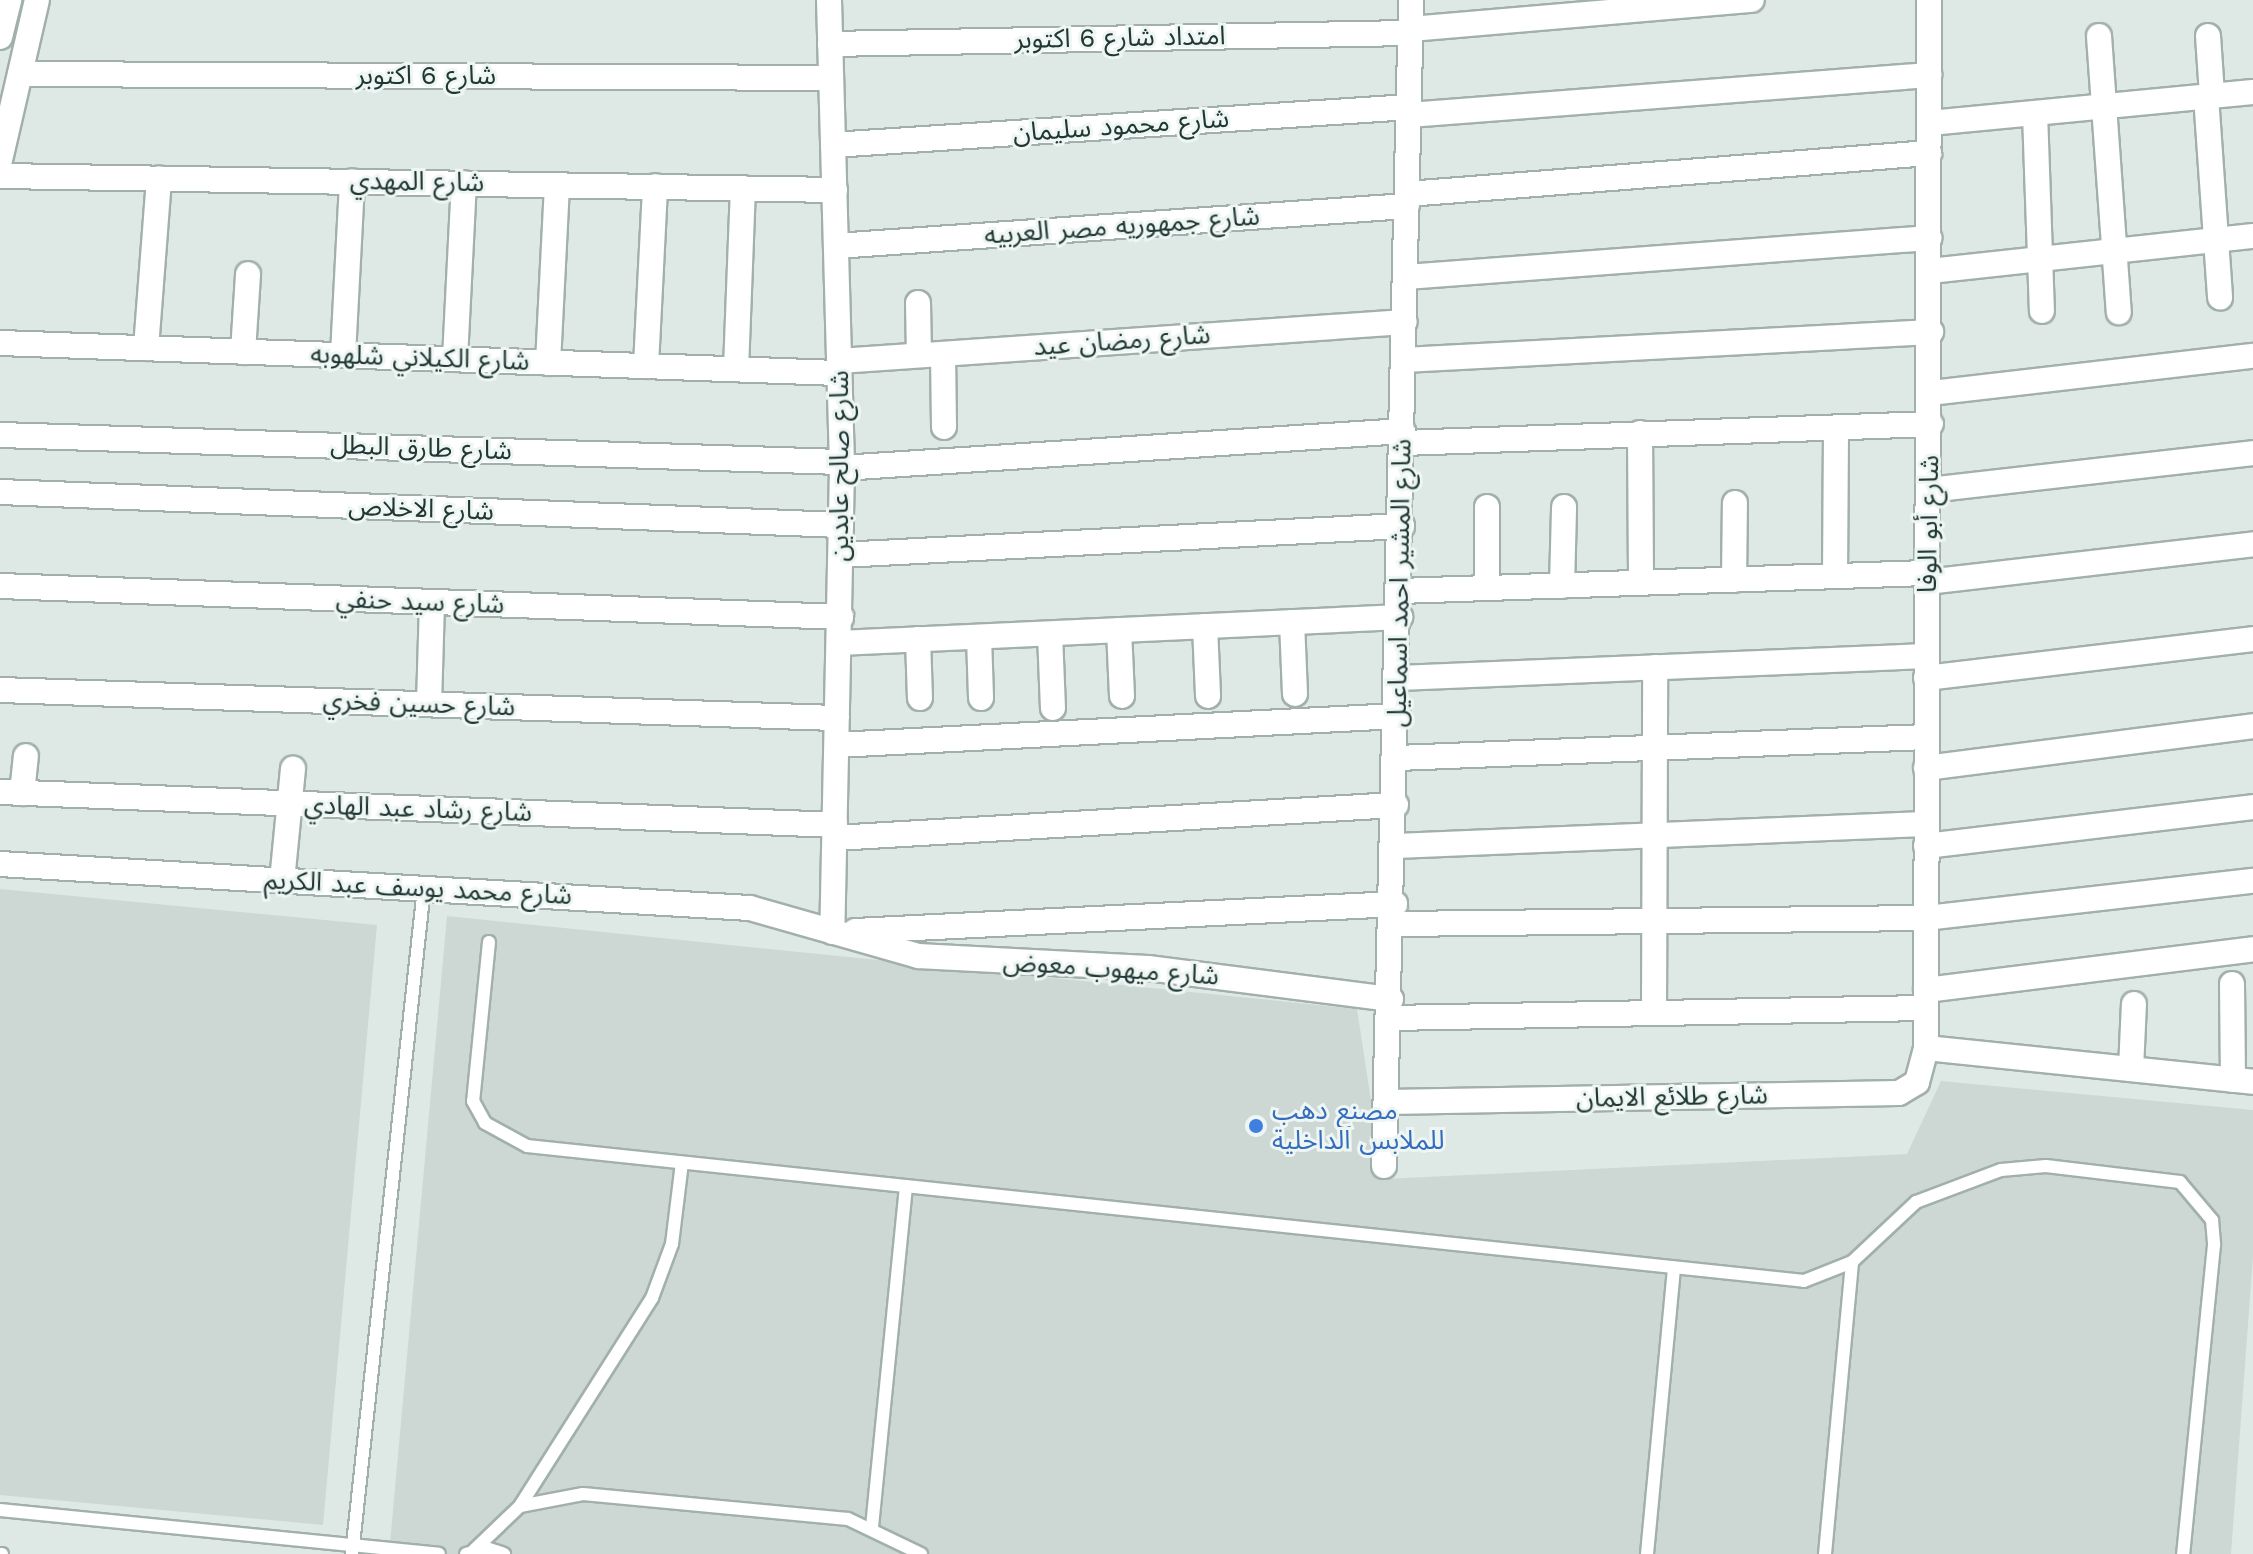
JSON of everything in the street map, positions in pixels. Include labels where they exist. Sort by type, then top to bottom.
[{"type":"street","points":[[0,37],[9,0]]},
{"type":"street","points":[[0,160],[37,0]]},
{"type":"street","name":"شارع صالح عابدين","points":[[829,0],[842,465],[832,932]]},
{"type":"street","name":"شارع المشير احمد اسماعيل","points":[[1384,1166],[1395,914],[1411,0]]},
{"type":"street","name":"امتداد شارع 6 اكتوبر","points":[[830,44],[1410,31],[1752,0]]},
{"type":"street","name":"شارع أبو الوفا","points":[[1926,1048],[1926,667],[1931,424],[1929,0]]},
{"type":"street","points":[[2099,36],[2119,312]]},
{"type":"street","points":[[2208,36],[2220,298]]},
{"type":"street","name":"شارع 6 اكتوبر","points":[[20,74],[831,78]]},
{"type":"street","name":"شارع محمود سليمان","points":[[833,145],[1409,111],[1929,75]]},
{"type":"street","points":[[1930,123],[2253,92]]},
{"type":"street","points":[[2035,113],[2042,311]]},
{"type":"street","name":"شارع جمهوريه مصر العربيه","points":[[836,246],[1407,200],[1929,153]]},
{"type":"street","name":"شارع المهدي","points":[[0,176],[835,190]]},
{"type":"street","points":[[146,348],[159,178]]},
{"type":"street","points":[[343,355],[352,181]]},
{"type":"street","points":[[455,359],[464,183]]},
{"type":"street","points":[[548,363],[557,185]]},
{"type":"street","points":[[646,366],[655,186]]},
{"type":"street","points":[[736,369],[743,188]]},
{"type":"street","points":[[1930,271],[2253,236]]},
{"type":"street","points":[[1406,277],[1930,238]]},
{"type":"street","points":[[243,352],[248,274]]},
{"type":"street","points":[[918,303],[944,427]]},
{"type":"street","name":"شارع رمضان عيد","points":[[839,367],[931,354],[1405,322]]},
{"type":"street","points":[[1404,360],[1931,332]]},
{"type":"street","name":"شارع الكيلاني شلهوبه","points":[[0,343],[736,369],[839,367]]},
{"type":"street","points":[[1931,393],[2253,356]]},
{"type":"street","name":"شارع طارق البطل","points":[[0,435],[842,465],[1403,437],[1931,424]]},
{"type":"street","points":[[1835,576],[1836,428]]},
{"type":"street","points":[[1640,433],[1641,581]]},
{"type":"street","points":[[1929,490],[2253,453]]},
{"type":"street","name":"شارع الاخلاص","points":[[0,492],[841,525]]},
{"type":"street","points":[[1734,580],[1735,503]]},
{"type":"street","points":[[1487,507],[1487,588]]},
{"type":"street","points":[[1562,586],[1564,507]]},
{"type":"street","points":[[841,555],[1402,526]]},
{"type":"street","points":[[1400,591],[1835,576],[1927,578],[2253,544]]},
{"type":"street","name":"شارع سيد حنفي","points":[[0,586],[841,617]]},
{"type":"street","points":[[429,704],[432,603]]},
{"type":"street","points":[[839,643],[1400,617]]},
{"type":"street","points":[[1292,622],[1295,694]]},
{"type":"street","points":[[1205,626],[1208,696]]},
{"type":"street","points":[[1119,630],[1122,696]]},
{"type":"street","points":[[1050,634],[1053,708]]},
{"type":"street","points":[[979,637],[981,698]]},
{"type":"street","points":[[918,639],[920,698]]},
{"type":"street","points":[[1399,678],[1655,667],[1926,667],[2253,639]]},
{"type":"street","points":[[1654,1013],[1658,748],[1655,667]]},
{"type":"street","name":"شارع حسين فخري","points":[[0,690],[837,718]]},
{"type":"street","points":[[837,745],[1398,716]]},
{"type":"street","points":[[1926,768],[2253,726]]},
{"type":"street","points":[[1397,758],[1926,737]]},
{"type":"street","points":[[11,793],[26,756]]},
{"type":"street","points":[[282,881],[293,769]]},
{"type":"street","name":"شارع رشاد عبد الهادي","points":[[11,793],[835,831],[1396,805]]},
{"type":"street","points":[[1396,846],[1656,835],[1926,835],[2253,807]]},
{"type":"street","name":"شارع محمد يوسف عبد الكريم","points":[[0,864],[764,909],[832,932]]},
{"type":"street","points":[[832,932],[1395,914],[1655,921],[1926,918],[2253,881]]},
{"type":"street","name":"شارع ميهوب معوض","points":[[832,932],[918,956],[1148,968],[1391,1008],[1654,1013],[1926,999],[2253,949]]},
{"type":"street","points":[[1926,1048],[2243,1081],[2232,984]]},
{"type":"street","points":[[2131,1069],[2134,1004]]},
{"type":"street","name":"شارع طلائع الايمان","points":[[1387,1102],[1899,1093],[1917,1082],[1926,1048]]},
{"type":"lane","points":[[353,1550],[424,888]]},
{"type":"lane","points":[[489,942],[470,1077],[485,1123],[527,1146],[1804,1281],[1852,1262],[1916,1202],[2001,1170],[2046,1166],[2156,1176],[2200,1197],[2212,1220],[2214,1245],[2183,1554]]},
{"type":"lane","points":[[470,1552],[520,1506],[652,1298],[672,1244],[682,1163]]},
{"type":"lane","points":[[872,1527],[906,1187]]},
{"type":"lane","points":[[1825,1554],[1852,1262]]},
{"type":"lane","points":[[1647,1554],[1674,1268]]},
{"type":"lane","points":[[520,1506],[583,1494],[821,1515],[872,1527],[921,1554]]},
{"type":"lane","points":[[0,1510],[353,1550],[439,1554]]},
{"type":"lane","points":[[470,1552],[504,1554]]},
{"type":"shaded area","points":[[0,889],[377,925],[323,1525],[0,1495]]},
{"type":"shaded area","points":[[447,916],[1357,1009],[1383,1179],[1907,1154],[1941,1081],[2253,1110],[2253,1257],[2231,1554],[389,1554]]},
{"type":"place","name":"مصنع دهب للملابس الداخلية","points":[[1256,1126]]}]
